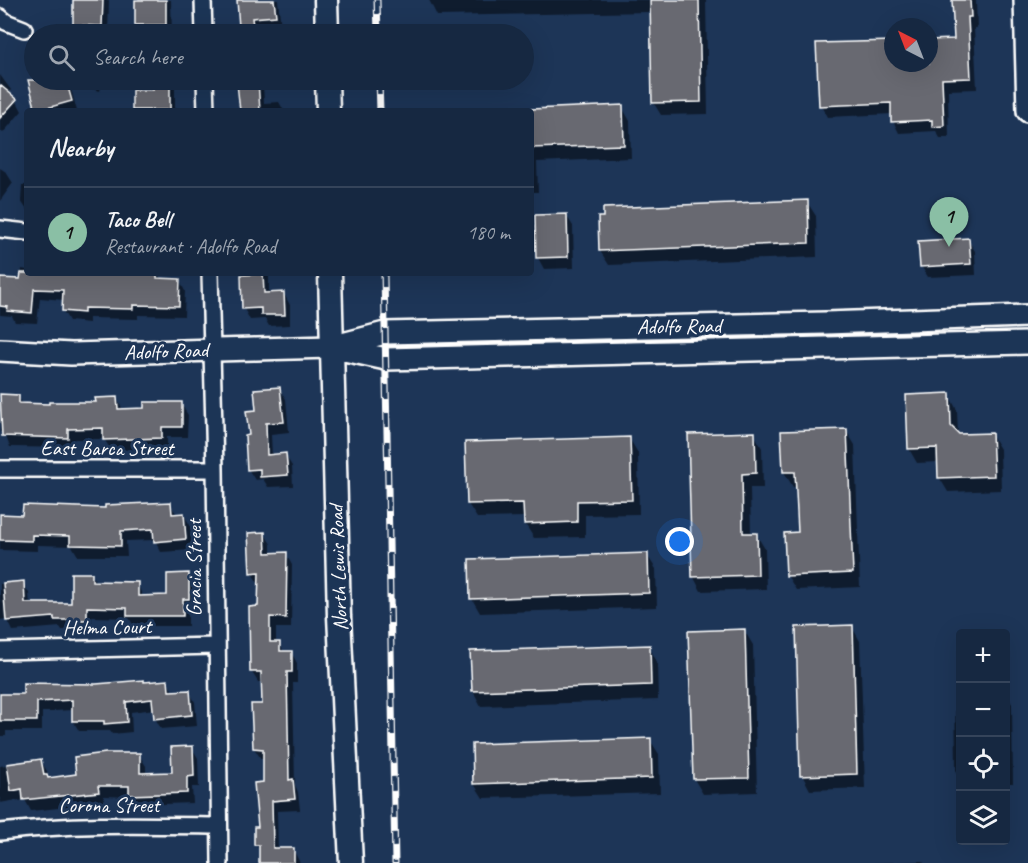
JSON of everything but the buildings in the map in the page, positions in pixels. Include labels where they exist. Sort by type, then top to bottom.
[{"type":"main road","points":[[326,0],[327,24]]},
{"type":"main road","points":[[1025,0],[1028,111]]},
{"type":"main road","points":[[327,90],[328,108]]},
{"type":"main road","name":"North Lewis Road","points":[[330,276],[339,605],[351,863]]},
{"type":"main road","name":"Adolfo Road","points":[[331,347],[385,333],[1028,316]]},
{"type":"main road","name":"Adolfo Road","points":[[0,350],[71,354],[331,347],[386,359],[1028,343]]},
{"type":"street","points":[[203,0],[204,24]]},
{"type":"street","points":[[0,17],[24,29]]},
{"type":"street","points":[[205,90],[206,108]]},
{"type":"street","points":[[0,229],[24,231]]},
{"type":"street","name":"Gracia Street","points":[[210,276],[220,863]]},
{"type":"street","name":"East Barca Street","points":[[0,469],[215,469]]},
{"type":"street","name":"Helma Court","points":[[0,651],[216,646]]},
{"type":"street","name":"Corona Street","points":[[0,832],[41,827],[97,825],[219,826]]},
{"type":"railway","points":[[377,0],[378,24]]},
{"type":"railway","points":[[379,90],[380,108]]},
{"type":"railway","points":[[384,276],[395,863]]},
{"type":"place","name":"Taco Bell","points":[[949,247]]}]
